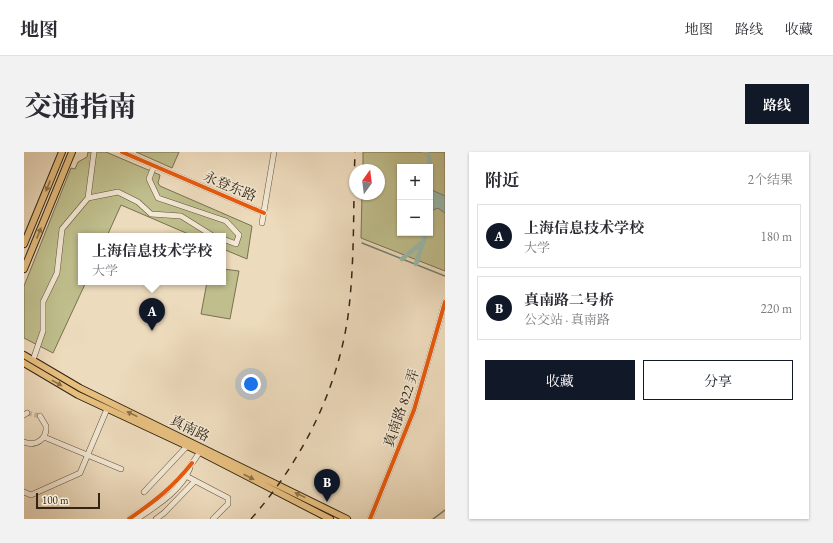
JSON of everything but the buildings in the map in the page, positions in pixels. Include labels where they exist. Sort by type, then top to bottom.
[{"type":"main road","points":[[24,244],[62,152]]},
{"type":"main road","points":[[24,270],[72,152]]},
{"type":"main road","name":"真南路","points":[[24,355],[80,388],[189,444],[347,519]]},
{"type":"main road","name":"真南路","points":[[24,363],[78,395],[189,444]]},
{"type":"main road","name":"真南路","points":[[201,450],[330,519]]},
{"type":"street","points":[[33,360],[43,331],[43,302],[57,273],[62,229],[88,198],[94,152]]},
{"type":"street","name":"永登东路","points":[[122,152],[264,213]]},
{"type":"street","points":[[262,223],[274,152]]},
{"type":"street","points":[[154,166],[148,179],[158,198],[226,221],[239,235],[236,244],[226,240]]},
{"type":"street","points":[[88,198],[118,192],[138,202],[151,214],[181,216],[208,233]]},
{"type":"street","name":"真南路 822 弄","points":[[370,519],[414,410],[445,302]]},
{"type":"street","points":[[24,492],[31,495],[80,473],[107,409]]},
{"type":"street","points":[[24,442],[33,444],[44,437],[46,433],[46,426],[40,416]]},
{"type":"street","points":[[44,437],[121,469]]},
{"type":"street","points":[[144,492],[189,444]]},
{"type":"street","points":[[129,519],[172,492],[201,450]]},
{"type":"street","points":[[185,475],[228,498],[228,504],[213,519]]},
{"type":"street","points":[[145,510],[156,519],[164,513],[195,481]]},
{"type":"street","points":[[137,519],[145,510]]},
{"type":"shaded area","points":[[88,152],[106,152],[160,175],[158,183],[160,186],[252,226],[247,259],[226,250],[226,233],[186,233],[121,205],[108,233],[78,233],[78,285],[85,285],[53,353],[24,338],[24,286],[71,168],[75,169],[78,162],[87,157]]},
{"type":"shaded area","points":[[136,152],[179,152],[172,168]]},
{"type":"shaded area","points":[[363,152],[445,152],[445,271],[361,238],[362,200],[385,200],[385,164],[363,164]]},
{"type":"shaded area","points":[[433,190],[445,196],[445,213],[438,208],[433,210]]},
{"type":"shaded area","points":[[226,269],[239,271],[230,319],[201,314],[206,285],[226,285]]},
{"type":"waterway","points":[[429,156],[430,164]]},
{"type":"waterway","points":[[416,264],[425,236]]},
{"type":"waterway","points":[[402,259],[424,241]]},
{"type":"waterway","points":[[362,243],[445,276]]},
{"type":"waterway","points":[[433,519],[445,510]]},
{"type":"tunnel","points":[[27,413],[40,416]]},
{"type":"railway","points":[[251,519],[286,474],[301,450],[326,399],[343,344],[348,316],[353,255],[355,152]]},
{"type":"cycle path","points":[[122,152],[264,213]]},
{"type":"cycle path","points":[[370,519],[414,410],[445,302]]},
{"type":"cycle path","points":[[129,519],[163,494],[192,463]]},
{"type":"place","name":"上海信息技术学校","points":[[152,331]]},
{"type":"place","name":"真南路二号桥","points":[[327,502]]}]
